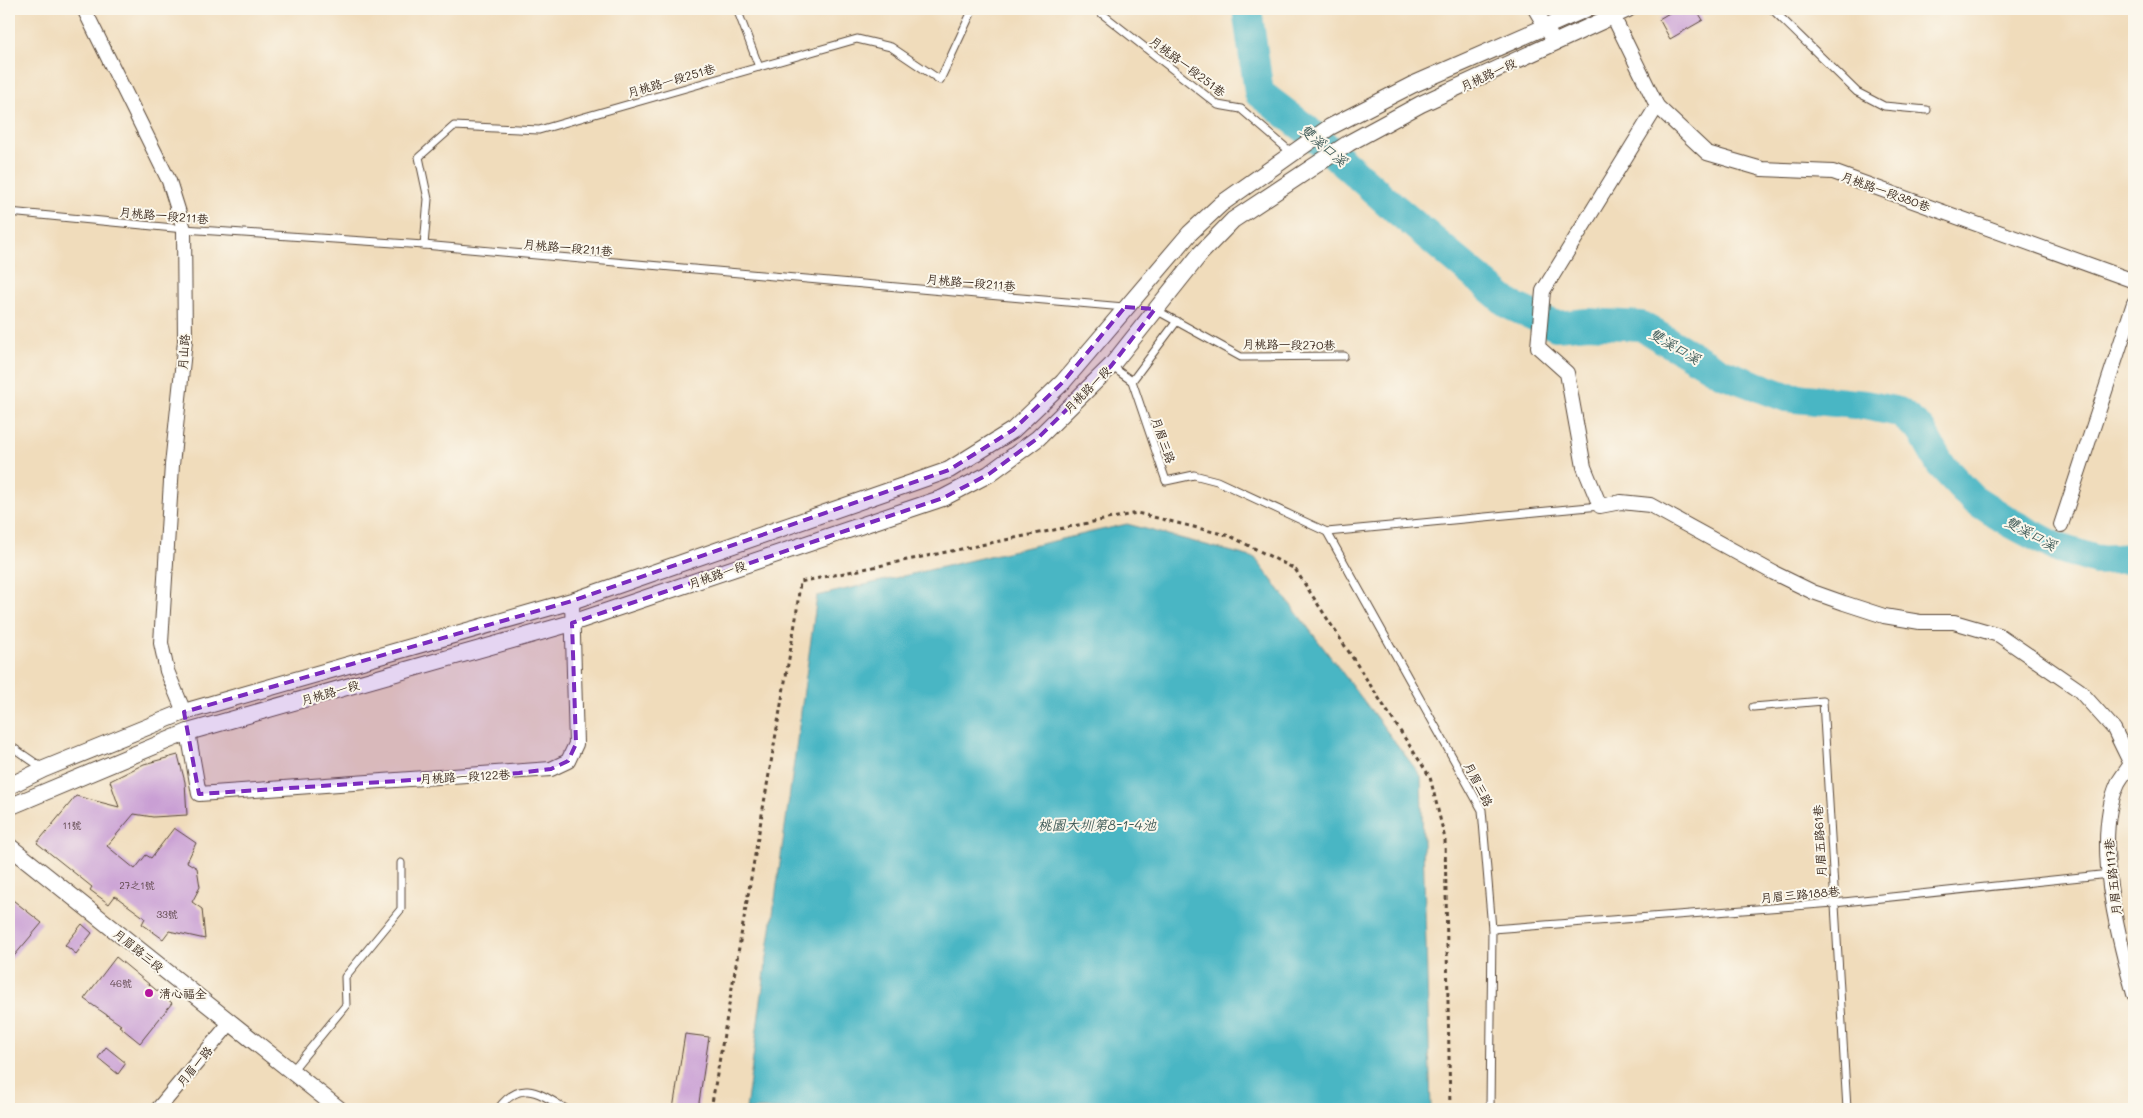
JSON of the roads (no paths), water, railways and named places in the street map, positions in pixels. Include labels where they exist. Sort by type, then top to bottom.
[{"type":"street","name":"月山路","points":[[84,9],[169,181],[184,229],[185,341],[172,465],[160,643],[167,671],[184,712]]},
{"type":"street","points":[[1535,9],[1555,43]]},
{"type":"street","name":"月桃路一段","points":[[9,786],[44,769],[184,712],[572,601],[949,470],[1013,430],[1063,382],[1190,233],[1220,204],[1330,126],[1412,85],[1586,9]]},
{"type":"street","name":"月桃路一段","points":[[9,807],[188,732],[572,623],[943,498],[989,474],[1038,438],[1111,366],[1200,253],[1233,220],[1350,143],[1422,104],[1628,9]]},
{"type":"street","name":"月桃路一段380巷","points":[[1613,16],[1656,106],[1707,153],[1762,169],[1833,172],[2134,281]]},
{"type":"street","points":[[1656,106],[1543,291],[1543,308],[1538,347],[1567,373],[1573,394],[1584,467],[1600,506],[1620,502],[1650,505],[1812,592],[1884,616],[1920,622],[1954,622],[1999,635],[2079,690],[2114,729],[2133,763]]},
{"type":"street","points":[[2062,525],[2134,303]]},
{"type":"street","points":[[1125,307],[1156,309]]},
{"type":"street","name":"月桃路一段122巷","points":[[188,732],[199,794],[551,769],[568,761],[576,744],[572,601]]},
{"type":"street","points":[[184,712],[188,732]]},
{"type":"street","name":"月眉五路117巷","points":[[2133,763],[2118,783],[2110,813],[2107,835],[2110,874],[2119,938],[2134,994]]},
{"type":"street","name":"月眉路三段","points":[[9,846],[339,1109]]},
{"type":"street","name":"月眉一路","points":[[158,1109],[230,1023]]},
{"type":"lane","points":[[737,9],[759,67]]},
{"type":"lane","name":"月桃路一段251巷","points":[[424,245],[428,199],[419,156],[454,126],[539,130],[857,39],[891,48],[940,80],[973,9]]},
{"type":"lane","name":"月桃路一段251巷","points":[[1096,9],[1218,105],[1241,109],[1296,150]]},
{"type":"lane","points":[[1772,9],[1857,92],[1884,106],[1927,110]]},
{"type":"lane","name":"月桃路一段211巷","points":[[9,212],[184,229],[424,245],[1125,307]]},
{"type":"lane","name":"月桃路一段270巷","points":[[1156,309],[1241,356],[1344,356]]},
{"type":"lane","points":[[1111,366],[1132,381],[1177,321]]},
{"type":"lane","name":"月眉三路","points":[[1132,381],[1166,481],[1194,475],[1217,481],[1327,532],[1482,810],[1492,929],[1490,1109]]},
{"type":"lane","points":[[1327,532],[1600,506]]},
{"type":"lane","name":"月眉五路61巷","points":[[1753,706],[1823,701],[1847,1109]]},
{"type":"lane","points":[[9,744],[44,769]]},
{"type":"lane","points":[[291,1072],[346,1005],[345,977],[401,909],[401,862]]},
{"type":"lane","name":"月眉三路188巷","points":[[1492,929],[1834,903],[2110,874]]},
{"type":"lane","points":[[498,1109],[512,1095],[524,1090],[537,1092],[566,1109]]},
{"type":"water","name":"桃園大圳第8-1-4池","points":[[1127,524],[1255,558],[1421,776],[1431,1109],[746,1109],[817,596]]},
{"type":"waterway","name":"雙溪口溪","points":[[1247,9],[1259,93],[1306,129],[1391,205],[1510,305],[1556,326],[1588,323],[1641,326],[1722,373],[1786,397],[1865,405],[1899,412],[1921,430],[1940,464],[1972,498],[2011,523],[2056,547],[2096,560],[2134,558]]},
{"type":"place","name":"清心福全","points":[[149,993]]}]
